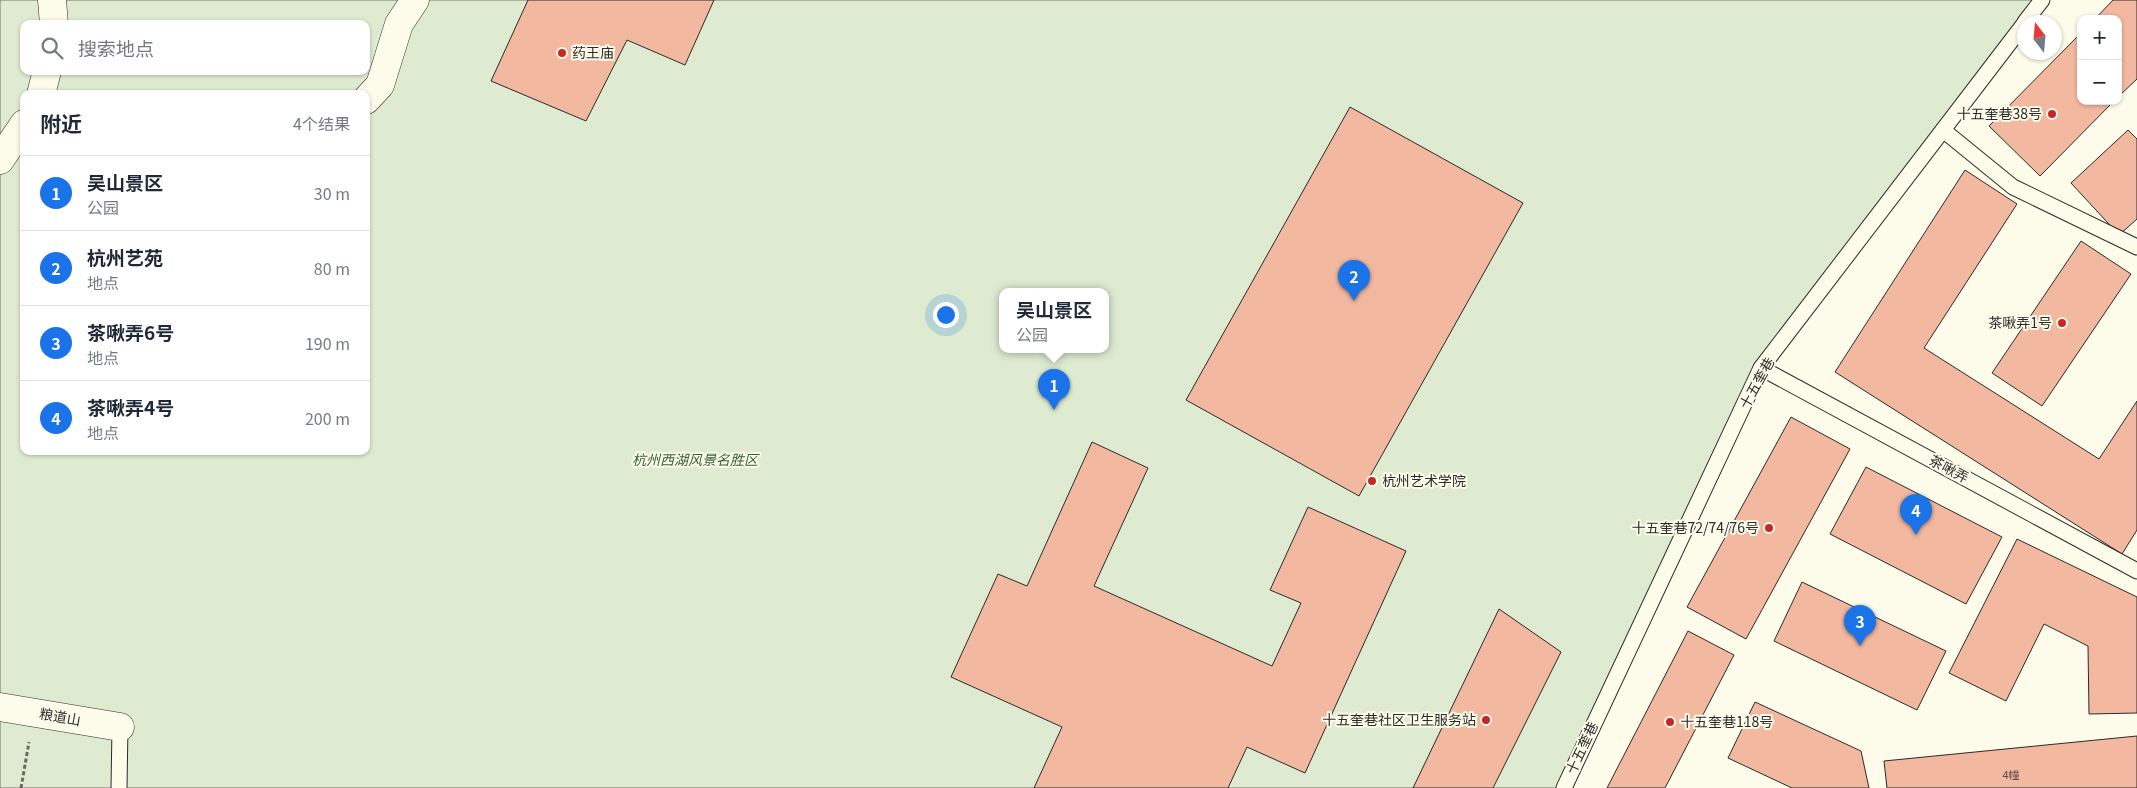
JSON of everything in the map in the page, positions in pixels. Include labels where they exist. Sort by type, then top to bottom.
[{"type":"street","points":[[52,0],[54,20]]},
{"type":"street","points":[[370,96],[380,86],[399,24],[415,0]]},
{"type":"street","points":[[42,90],[46,75]]},
{"type":"street","points":[[0,160],[20,130]]},
{"type":"street","name":"粮道山","points":[[0,707],[120,727]]},
{"type":"lane","name":"十五奎巷","points":[[2031,15],[2042,0]]},
{"type":"lane","name":"十五奎巷","points":[[1564,788],[1761,368],[2017,33]]},
{"type":"lane","points":[[1943,130],[2013,187],[2137,247]]},
{"type":"lane","name":"茶啾弄","points":[[1761,368],[2137,571]]},
{"type":"lane","points":[[119,788],[120,727]]},
{"type":"path","points":[[21,788],[35,712]]},
{"type":"green space","name":"杭州西湖风景名胜区","points":[[0,0],[2042,0],[2031,15],[2017,15],[2017,33],[1761,368],[1564,788],[0,788]]},
{"type":"building","name":"药王庙","points":[[528,0],[714,0],[685,65],[627,40],[586,121],[491,81]]},
{"type":"building","points":[[2113,0],[2137,0],[2137,79],[2122,93],[2122,15],[2099,15]]},
{"type":"building","name":"十五奎巷38号","points":[[2077,37],[2077,105],[2110,105],[2040,176],[1989,126],[2054,60],[2062,60],[2062,52]]},
{"type":"building","points":[[1350,107],[1523,203],[1359,496],[1186,400]]},
{"type":"building","points":[[2128,130],[2137,139],[2137,219],[2119,235],[2071,183]]},
{"type":"building","points":[[1965,170],[2017,204],[1924,348],[2099,459],[2137,401],[2137,530],[2122,554],[1835,372]]},
{"type":"building","name":"茶啾弄1号","points":[[2081,241],[2131,274],[2042,406],[1992,373]]},
{"type":"building","name":"十五奎巷72/74/76号","points":[[1791,417],[1850,449],[1746,639],[1687,607]]},
{"type":"building","points":[[1092,442],[1148,468],[1094,586],[1272,666],[1301,603],[1270,590],[1308,507],[1406,551],[1305,773],[1247,747],[1228,788],[1034,788],[1062,727],[951,677],[998,574],[1027,586]]},
{"type":"building","points":[[1866,467],[2002,537],[1966,604],[1830,534]]},
{"type":"building","points":[[2017,539],[2137,597],[2137,713],[2089,714],[2088,646],[2044,624],[2006,701],[1949,673]]},
{"type":"building","points":[[1802,582],[1946,651],[1917,710],[1774,641]]},
{"type":"building","name":"十五奎巷社区卫生服务站","points":[[1499,609],[1561,652],[1493,788],[1413,788]]},
{"type":"building","name":"十五奎巷118号","points":[[1688,631],[1734,655],[1665,788],[1607,788]]},
{"type":"building","points":[[1755,702],[1861,751],[1869,788],[1792,788],[1728,758]]},
{"type":"building","points":[[2137,736],[2137,788],[1887,788],[1884,761]]},
{"type":"place","name":"药王庙","points":[[562,53]]},
{"type":"place","name":"十五奎巷38号","points":[[2052,114]]},
{"type":"place","name":"杭州艺苑","points":[[1354,301]]},
{"type":"place","name":"茶啾弄1号","points":[[2062,323]]},
{"type":"place","name":"吴山景区","points":[[1054,410]]},
{"type":"place","name":"杭州艺术学院","points":[[1372,481]]},
{"type":"place","name":"十五奎巷72/74/76号","points":[[1769,528]]},
{"type":"place","name":"茶啾弄4号","points":[[1916,535]]},
{"type":"place","name":"茶啾弄6号","points":[[1860,646]]},
{"type":"place","name":"十五奎巷社区卫生服务站","points":[[1486,720]]},
{"type":"place","name":"十五奎巷118号","points":[[1670,722]]}]
